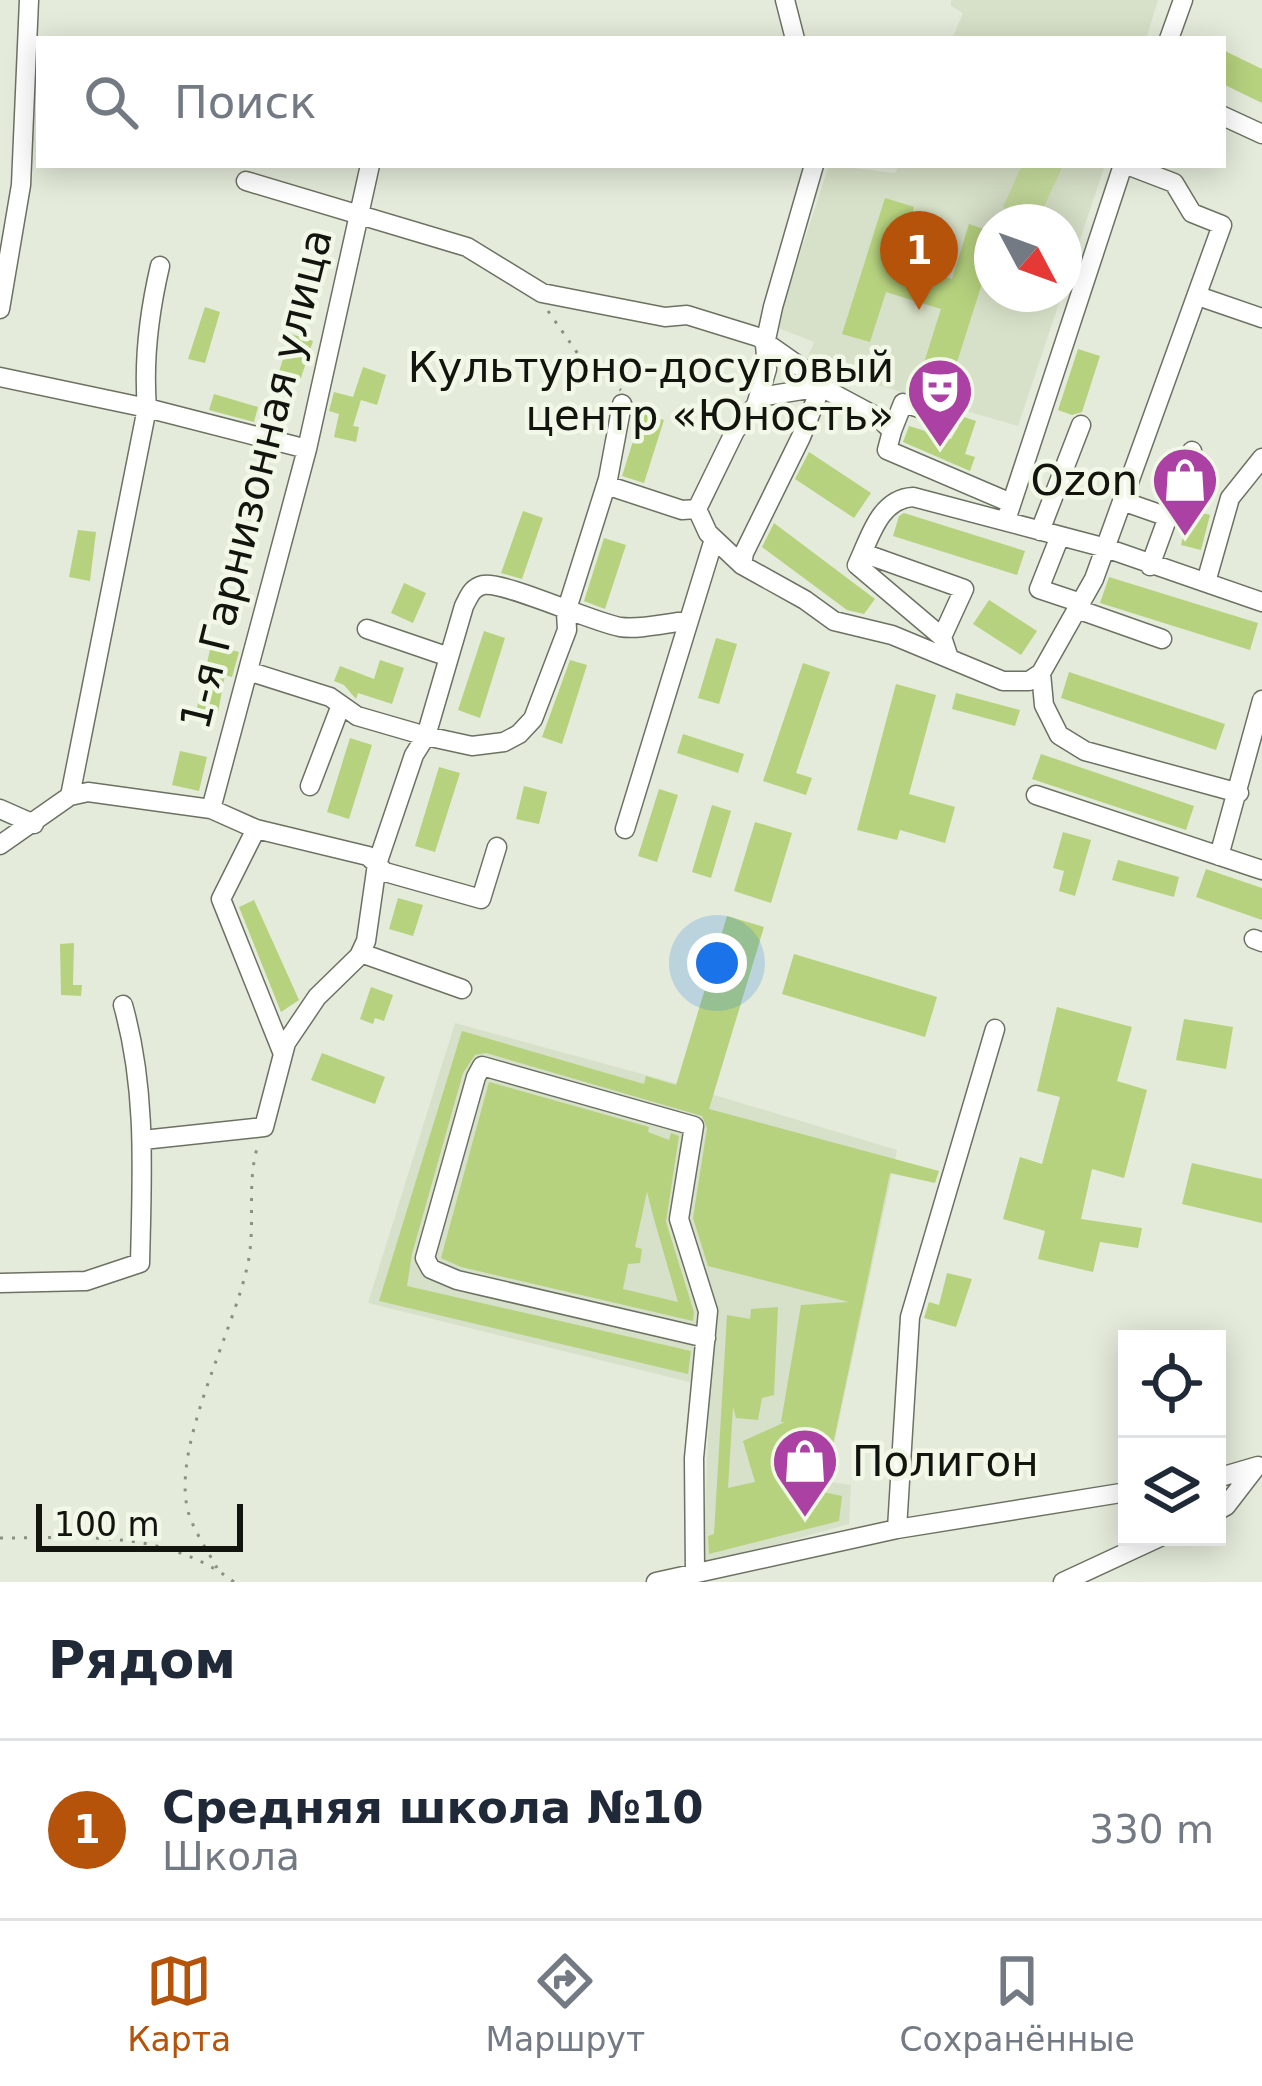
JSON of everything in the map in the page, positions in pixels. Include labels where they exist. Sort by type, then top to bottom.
[{"type":"street","points":[[0,309],[21,185],[28,0]]},
{"type":"street","points":[[785,0],[794,36]]},
{"type":"street","points":[[1170,36],[1183,0]]},
{"type":"street","points":[[1226,117],[1262,134]]},
{"type":"street","name":"1-я Гарнизонная улица","points":[[211,809],[307,449],[369,168]]},
{"type":"street","points":[[697,509],[735,431],[759,398],[767,369],[765,344],[813,168]]},
{"type":"street","points":[[1008,512],[1124,168]]},
{"type":"street","points":[[1008,512],[901,497],[886,507],[857,565],[945,646],[1003,681],[1029,681],[1041,673],[1079,606],[1126,502],[1222,225],[1192,213],[1174,183],[1133,168]]},
{"type":"street","points":[[246,182],[467,247],[542,293],[665,317],[687,315],[758,338],[812,375],[821,387],[879,418],[888,430]]},
{"type":"street","points":[[0,184],[21,185]]},
{"type":"street","points":[[70,796],[148,408],[148,332],[160,266]]},
{"type":"street","points":[[1198,296],[1262,318]]},
{"type":"street","points":[[0,377],[148,408],[307,449]]},
{"type":"street","points":[[759,398],[821,387]]},
{"type":"street","points":[[742,566],[821,387]]},
{"type":"street","points":[[951,418],[902,403],[888,430],[887,450],[1050,533],[1262,602]]},
{"type":"street","points":[[248,670],[330,697],[357,716],[426,736],[472,746],[504,742],[519,734],[533,718],[567,630],[566,612],[606,484],[622,404]]},
{"type":"street","points":[[1081,425],[1039,589],[1162,639]]},
{"type":"street","points":[[1150,566],[1192,451]]},
{"type":"street","points":[[1206,582],[1230,498],[1262,458]]},
{"type":"street","points":[[606,484],[682,510],[697,509]]},
{"type":"street","points":[[1126,502],[1168,518]]},
{"type":"street","points":[[697,509],[714,538],[742,566],[834,621],[945,646]]},
{"type":"street","points":[[625,830],[714,538]]},
{"type":"street","points":[[863,553],[964,589],[945,646]]},
{"type":"street","points":[[143,1140],[264,1126],[286,1042],[317,997],[366,941],[376,864],[414,754],[426,736],[464,606],[473,590],[486,584],[625,628],[687,621]]},
{"type":"street","points":[[892,635],[904,604]]},
{"type":"street","points":[[367,629],[449,657]]},
{"type":"street","points":[[1041,673],[1044,705],[1059,735],[1085,751],[1239,793]]},
{"type":"street","points":[[1219,856],[1262,700]]},
{"type":"street","points":[[310,786],[341,705]]},
{"type":"street","points":[[0,845],[70,796],[88,792],[211,809],[256,830],[368,856],[385,872],[481,899],[497,847]]},
{"type":"street","points":[[1036,795],[1262,870]]},
{"type":"street","points":[[0,808],[34,824]]},
{"type":"street","points":[[256,830],[221,898],[284,1054]]},
{"type":"street","points":[[361,952],[462,989]]},
{"type":"street","points":[[0,1283],[86,1281],[140,1263],[143,1140],[137,1054],[123,1005]]},
{"type":"street","points":[[897,1529],[910,1317],[995,1029]]},
{"type":"street","points":[[695,1573],[694,1458],[706,1338],[708,1311],[680,1219],[694,1126],[482,1066],[425,1258],[431,1269],[458,1280],[706,1338]]},
{"type":"street","points":[[1226,1475],[1259,1465]]},
{"type":"street","points":[[1226,1506],[1259,1465]]},
{"type":"street","points":[[656,1582],[897,1529],[1118,1493]]},
{"type":"street","points":[[1063,1582],[1091,1575],[1144,1546]]},
{"type":"path","points":[[542,293],[550,318],[574,352],[590,371],[620,388],[622,404]]},
{"type":"path","points":[[217,1568],[188,1513],[185,1479],[195,1427],[242,1290],[254,1234],[252,1164],[264,1126]]},
{"type":"path","points":[[0,1538],[134,1538],[217,1568],[234,1582]]},
{"type":"shaded area","points":[[951,0],[1158,0],[1147,36],[953,36],[963,13],[951,6]]},
{"type":"shaded area","points":[[828,168],[895,173],[898,168],[1104,168],[1082,233],[1082,204],[974,204],[974,312],[1056,312],[1018,426],[805,364],[814,342],[776,327]]},
{"type":"shaded area","points":[[455,1023],[897,1150],[826,1481],[851,1485],[849,1524],[703,1565],[710,1387],[368,1303]]},
{"type":"green space","points":[[1021,168],[1062,168],[1045,204],[1004,204]]},
{"type":"building","points":[[1226,51],[1262,69],[1262,103],[1226,85]]},
{"type":"building","points":[[885,198],[914,207],[896,262],[952,279],[969,224],[974,226],[974,309],[952,378],[922,369],[941,309],[886,292],[870,342],[842,334]]},
{"type":"building","points":[[205,307],[220,312],[205,363],[188,359]]},
{"type":"building","points":[[291,334],[313,341],[298,387],[276,381]]},
{"type":"building","points":[[1078,349],[1100,356],[1082,412],[1072,415],[1058,410]]},
{"type":"building","points":[[363,367],[386,375],[377,405],[361,400],[353,426],[359,427],[356,442],[334,437],[339,414],[329,411],[334,392],[353,397]]},
{"type":"building","points":[[214,394],[258,407],[254,422],[209,410]]},
{"type":"building","points":[[642,413],[664,420],[644,483],[622,476]]},
{"type":"building","name":"Культурно-досуговый центр «Юность»","points":[[964,417],[976,421],[965,454],[975,457],[970,471],[903,442],[909,426],[951,439]]},
{"type":"building","points":[[809,452],[871,493],[854,518],[795,479]]},
{"type":"building","points":[[1190,510],[1210,515],[1201,550],[1181,545]]},
{"type":"building","points":[[523,511],[543,518],[522,579],[501,573]]},
{"type":"building","points":[[904,513],[1025,551],[1017,575],[893,536]]},
{"type":"building","points":[[774,523],[875,599],[864,614],[847,610],[762,547]]},
{"type":"building","points":[[78,530],[96,532],[90,581],[69,577]]},
{"type":"building","points":[[604,538],[626,545],[605,609],[584,601]]},
{"type":"building","points":[[1109,577],[1258,623],[1250,650],[1100,603]]},
{"type":"building","points":[[404,583],[426,593],[413,623],[391,613]]},
{"type":"building","points":[[989,600],[1037,631],[1021,655],[973,624]]},
{"type":"building","points":[[484,631],[505,638],[480,718],[458,710]]},
{"type":"building","points":[[716,638],[737,644],[719,704],[698,698]]},
{"type":"building","points":[[211,645],[239,652],[232,677],[225,675],[218,712],[197,708]]},
{"type":"building","points":[[380,660],[404,668],[392,704],[358,693],[356,699],[334,681],[340,666],[374,679]]},
{"type":"building","points":[[570,660],[587,665],[562,744],[542,737]]},
{"type":"building","points":[[803,663],[830,672],[796,773],[812,778],[806,795],[763,781]]},
{"type":"building","points":[[1069,672],[1225,724],[1216,750],[1061,698]]},
{"type":"building","points":[[896,684],[936,695],[909,794],[955,807],[945,843],[900,830],[897,840],[857,830]]},
{"type":"building","points":[[956,693],[1020,710],[1015,726],[952,709]]},
{"type":"building","points":[[683,734],[744,754],[738,773],[677,753]]},
{"type":"building","points":[[350,738],[372,745],[349,819],[327,812]]},
{"type":"building","points":[[180,751],[207,757],[199,791],[172,785]]},
{"type":"building","points":[[1041,754],[1194,806],[1186,830],[1032,779]]},
{"type":"building","points":[[439,767],[460,773],[435,852],[415,846]]},
{"type":"building","points":[[524,786],[547,792],[539,824],[516,819]]},
{"type":"building","points":[[659,789],[678,795],[657,862],[638,856]]},
{"type":"building","points":[[712,805],[731,811],[711,878],[692,872]]},
{"type":"building","points":[[755,822],[792,833],[771,903],[734,891]]},
{"type":"building","points":[[1063,832],[1091,840],[1075,896],[1059,891],[1064,871],[1053,868]]},
{"type":"building","points":[[1118,860],[1179,877],[1174,897],[1112,880]]},
{"type":"building","points":[[1206,869],[1262,888],[1262,920],[1196,897]]},
{"type":"building","points":[[398,898],[423,905],[413,936],[389,929]]},
{"type":"building","points":[[254,900],[299,1000],[281,1012],[239,907]]},
{"type":"building","points":[[727,916],[764,927],[709,1109],[939,1171],[935,1183],[890,1173],[823,1492],[842,1496],[839,1521],[709,1554],[727,1315],[750,1319],[751,1309],[778,1307],[774,1395],[762,1398],[758,1420],[736,1418],[733,1407],[728,1488],[755,1482],[743,1441],[785,1422],[781,1422],[801,1305],[849,1302],[708,1266],[693,1218],[707,1128],[702,1116],[486,1053],[475,1055],[463,1073],[407,1286],[691,1351],[688,1374],[379,1301],[462,1031],[644,1084],[646,1076],[676,1085]],"holes":[[[820,1447],[806,1521],[789,1455]]]},
{"type":"building","points":[[74,943],[73,985],[82,985],[81,996],[61,995],[60,944]]},
{"type":"building","points":[[794,954],[937,997],[925,1037],[782,994]]},
{"type":"building","points":[[371,987],[393,995],[384,1021],[375,1018],[373,1024],[360,1019]]},
{"type":"building","points":[[1057,1007],[1132,1027],[1117,1081],[1147,1090],[1124,1178],[1092,1169],[1081,1219],[1142,1228],[1138,1248],[1100,1242],[1093,1272],[1038,1259],[1045,1231],[1003,1219],[1020,1157],[1042,1164],[1060,1097],[1037,1091]]},
{"type":"building","points":[[1184,1019],[1233,1027],[1226,1069],[1176,1060]]},
{"type":"building","points":[[322,1053],[385,1077],[375,1104],[311,1080]]},
{"type":"building","points":[[489,1082],[649,1127],[648,1132],[669,1140],[671,1133],[679,1136],[666,1222],[693,1321],[461,1267],[441,1258]],"holes":[[[647,1192],[678,1302],[623,1289],[628,1264],[640,1263],[642,1249],[635,1247]]]},
{"type":"building","points":[[1192,1163],[1262,1179],[1262,1223],[1182,1204]]},
{"type":"building","points":[[947,1273],[972,1279],[956,1327],[924,1318],[929,1302],[939,1305]]},
{"type":"place","name":"Средняя школа №10","points":[[919,310]]},
{"type":"place","name":"Культурно-досуговый центр «Юность»","points":[[940,450]]},
{"type":"place","name":"Ozon","points":[[1185,539]]},
{"type":"place","name":"Полигон","points":[[805,1520]]}]
